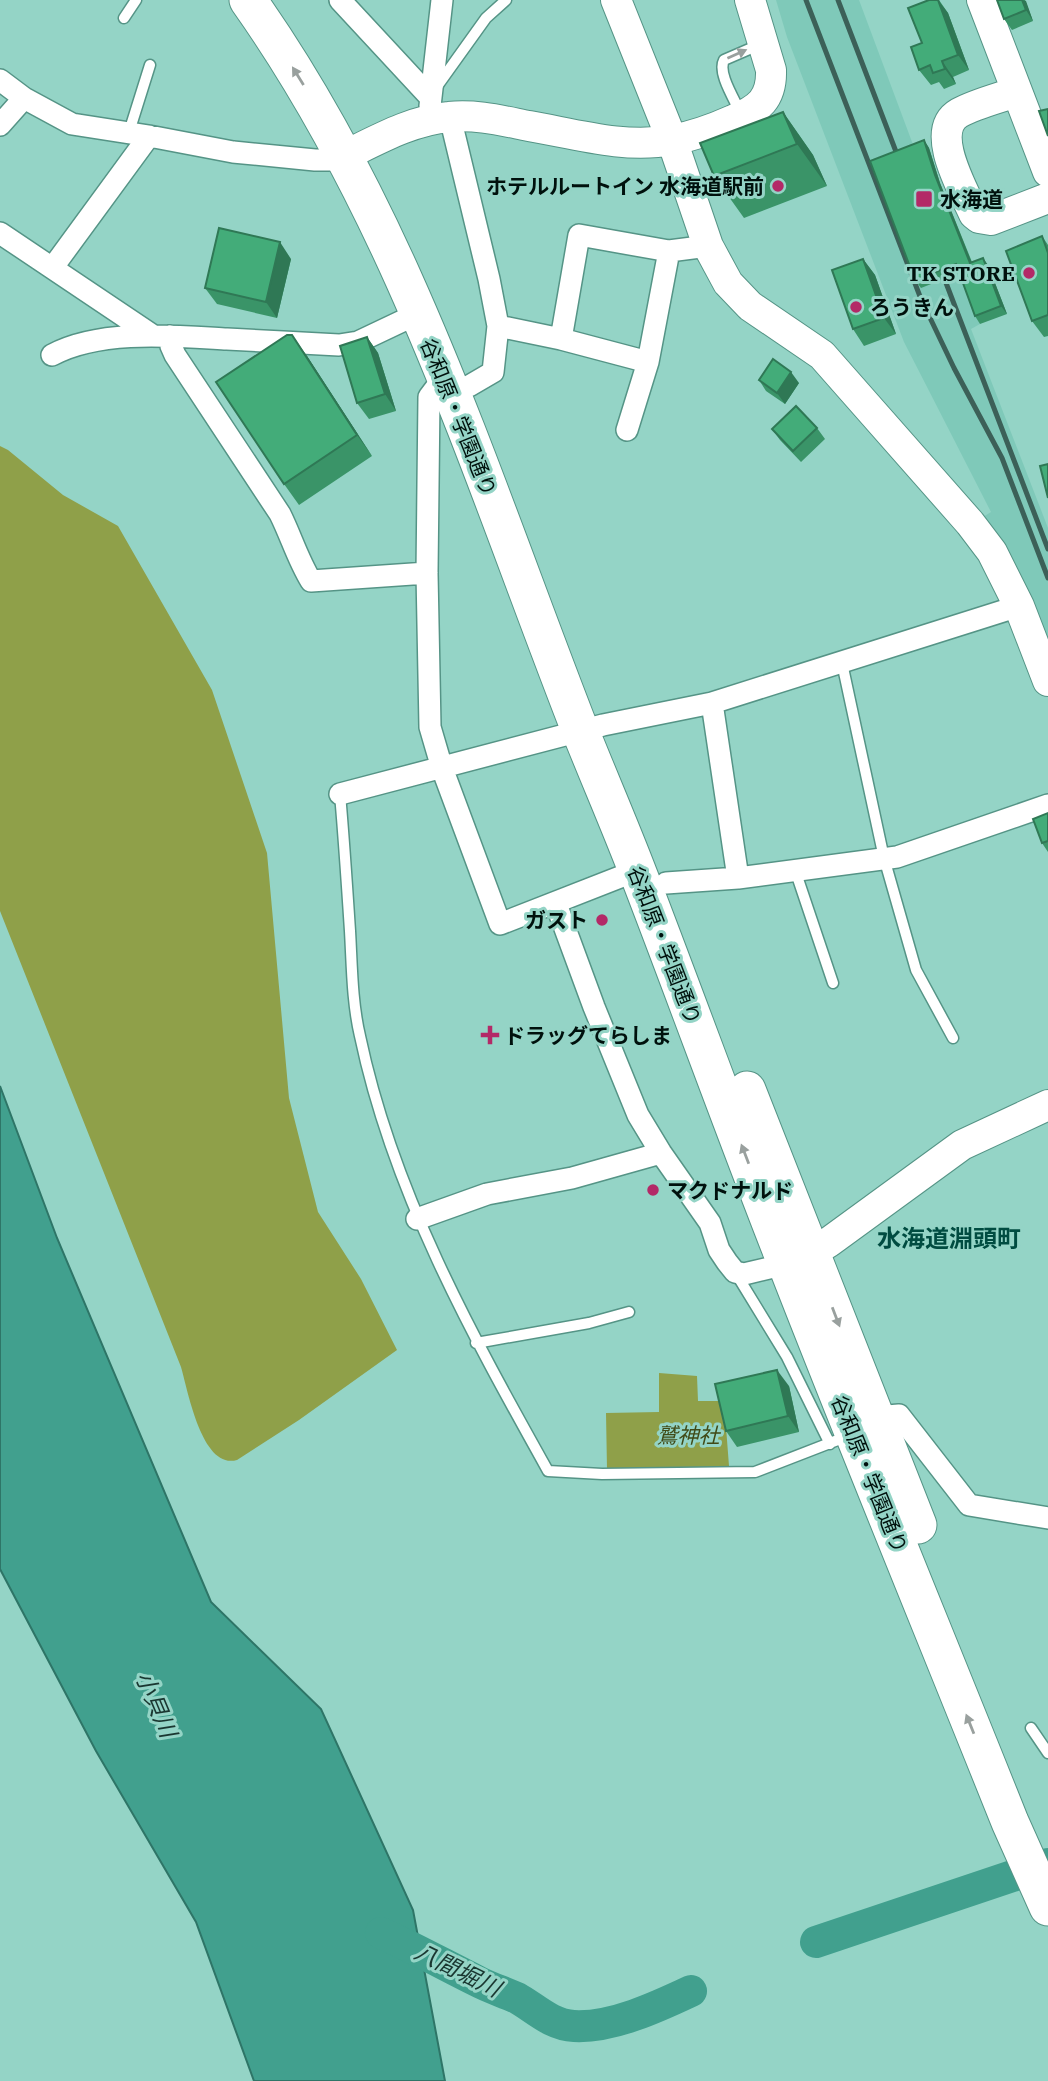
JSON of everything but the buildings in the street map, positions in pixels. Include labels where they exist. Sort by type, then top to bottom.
[{"type":"highway","name":"谷和原・学園通り","points":[[248,0],[300,78],[355,151],[371,208],[418,314],[457,382]]},
{"type":"highway","name":"谷和原・学園通り","points":[[274,0],[317,59],[355,151],[436,297],[457,382],[799,1258],[853,1431],[1033,1837],[1048,1907]]},
{"type":"street","points":[[340,0],[437,111]]},
{"type":"street","points":[[442,0],[437,111],[489,279],[498,326],[493,372],[457,382],[429,397],[427,573],[430,727],[442,768],[500,924],[556,904],[652,877],[738,878],[897,857],[1048,805]]},
{"type":"street","points":[[616,0],[709,246],[727,283],[750,306],[822,355],[970,523],[992,552],[1019,606],[1048,681]]},
{"type":"street","points":[[0,80],[24,98],[72,124],[233,152],[315,160],[329,160],[355,151],[437,111],[624,142],[671,140],[705,132],[742,116],[764,101],[769,93],[771,70],[750,0]]},
{"type":"street","points":[[982,0],[1048,172]]},
{"type":"street","points":[[1016,92],[957,114],[950,122],[945,136],[948,155],[974,214],[979,218],[991,220],[1048,198]]},
{"type":"street","points":[[0,125],[24,98]]},
{"type":"street","points":[[53,267],[139,134]]},
{"type":"street","points":[[0,233],[161,336],[171,346],[280,514],[311,581],[427,573]]},
{"type":"street","points":[[561,339],[579,235],[669,251],[709,246]]},
{"type":"street","points":[[626,430],[648,362],[669,251]]},
{"type":"street","points":[[52,355],[62,349],[94,341],[161,336],[339,345],[358,342],[418,314]]},
{"type":"street","points":[[498,326],[648,362]]},
{"type":"street","points":[[340,794],[592,728],[712,703],[1019,606]]},
{"type":"street","points":[[712,703],[738,878]]},
{"type":"street","points":[[556,904],[638,1115],[710,1223],[719,1250],[735,1272],[744,1274],[799,1258],[961,1145],[1048,1105]]},
{"type":"street","points":[[417,1219],[487,1194],[572,1178],[662,1153]]},
{"type":"street","points":[[853,1431],[900,1415],[969,1505],[1048,1518]]},
{"type":"lane","points":[[124,18],[136,0]]},
{"type":"lane","points":[[437,111],[443,75],[486,18],[506,0]]},
{"type":"lane","points":[[742,116],[720,69],[721,64],[724,60],[763,43]]},
{"type":"lane","points":[[139,134],[150,65]]},
{"type":"lane","points":[[842,663],[884,859],[916,970],[953,1038]]},
{"type":"lane","points":[[340,794],[353,987],[359,1035],[382,1124],[417,1219],[476,1343],[548,1471],[602,1474],[755,1472],[853,1431],[787,1357],[735,1272]]},
{"type":"lane","points":[[795,870],[834,983]]},
{"type":"lane","points":[[476,1343],[589,1323],[629,1312]]},
{"type":"lane","points":[[1031,1728],[1048,1753]]},
{"type":"shaded area","points":[[776,0],[859,0],[980,324],[971,329],[1048,528],[1048,657],[980,519],[991,512],[904,342],[787,37]]},
{"type":"green space","points":[[0,446],[63,495],[118,526],[212,690],[267,853],[289,1098],[318,1212],[361,1279],[397,1350],[299,1420],[237,1460],[225,1460],[214,1453],[198,1426],[181,1367],[0,911]]},
{"type":"green space","name":"鷲神社","points":[[659,1373],[697,1376],[698,1401],[724,1401],[729,1466],[706,1471],[607,1469],[606,1413],[659,1412]]},
{"type":"water","name":"小貝川","points":[[0,1086],[57,1238],[211,1602],[321,1709],[413,1910],[445,2081],[254,2081],[196,1922],[96,1751],[0,1569]]},
{"type":"waterway","name":"八間堀川","points":[[816,1942],[1048,1864]]},
{"type":"waterway","name":"八間堀川","points":[[381,1933],[517,1998],[558,2023],[566,2025],[589,2026],[619,2020],[691,1991]]},
{"type":"railway","points":[[806,0],[921,299],[1002,458],[1048,578]]},
{"type":"railway","points":[[838,0],[903,170]]},
{"type":"railway","points":[[938,262],[1048,549]]},
{"type":"place","name":"ホテルルートイン 水海道駅前","points":[[778,186]]},
{"type":"place","name":"水海道","points":[[924,199]]},
{"type":"place","name":"TK STORE","points":[[1029,273]]},
{"type":"place","name":"ろうきん","points":[[856,307]]},
{"type":"place","name":"ガスト","points":[[602,920]]},
{"type":"place","name":"ドラッグてらしま","points":[[490,1035]]},
{"type":"place","name":"マクドナルド","points":[[653,1190]]},
{"type":"district","name":"水海道淵頭町","points":[[949,1238]]}]
